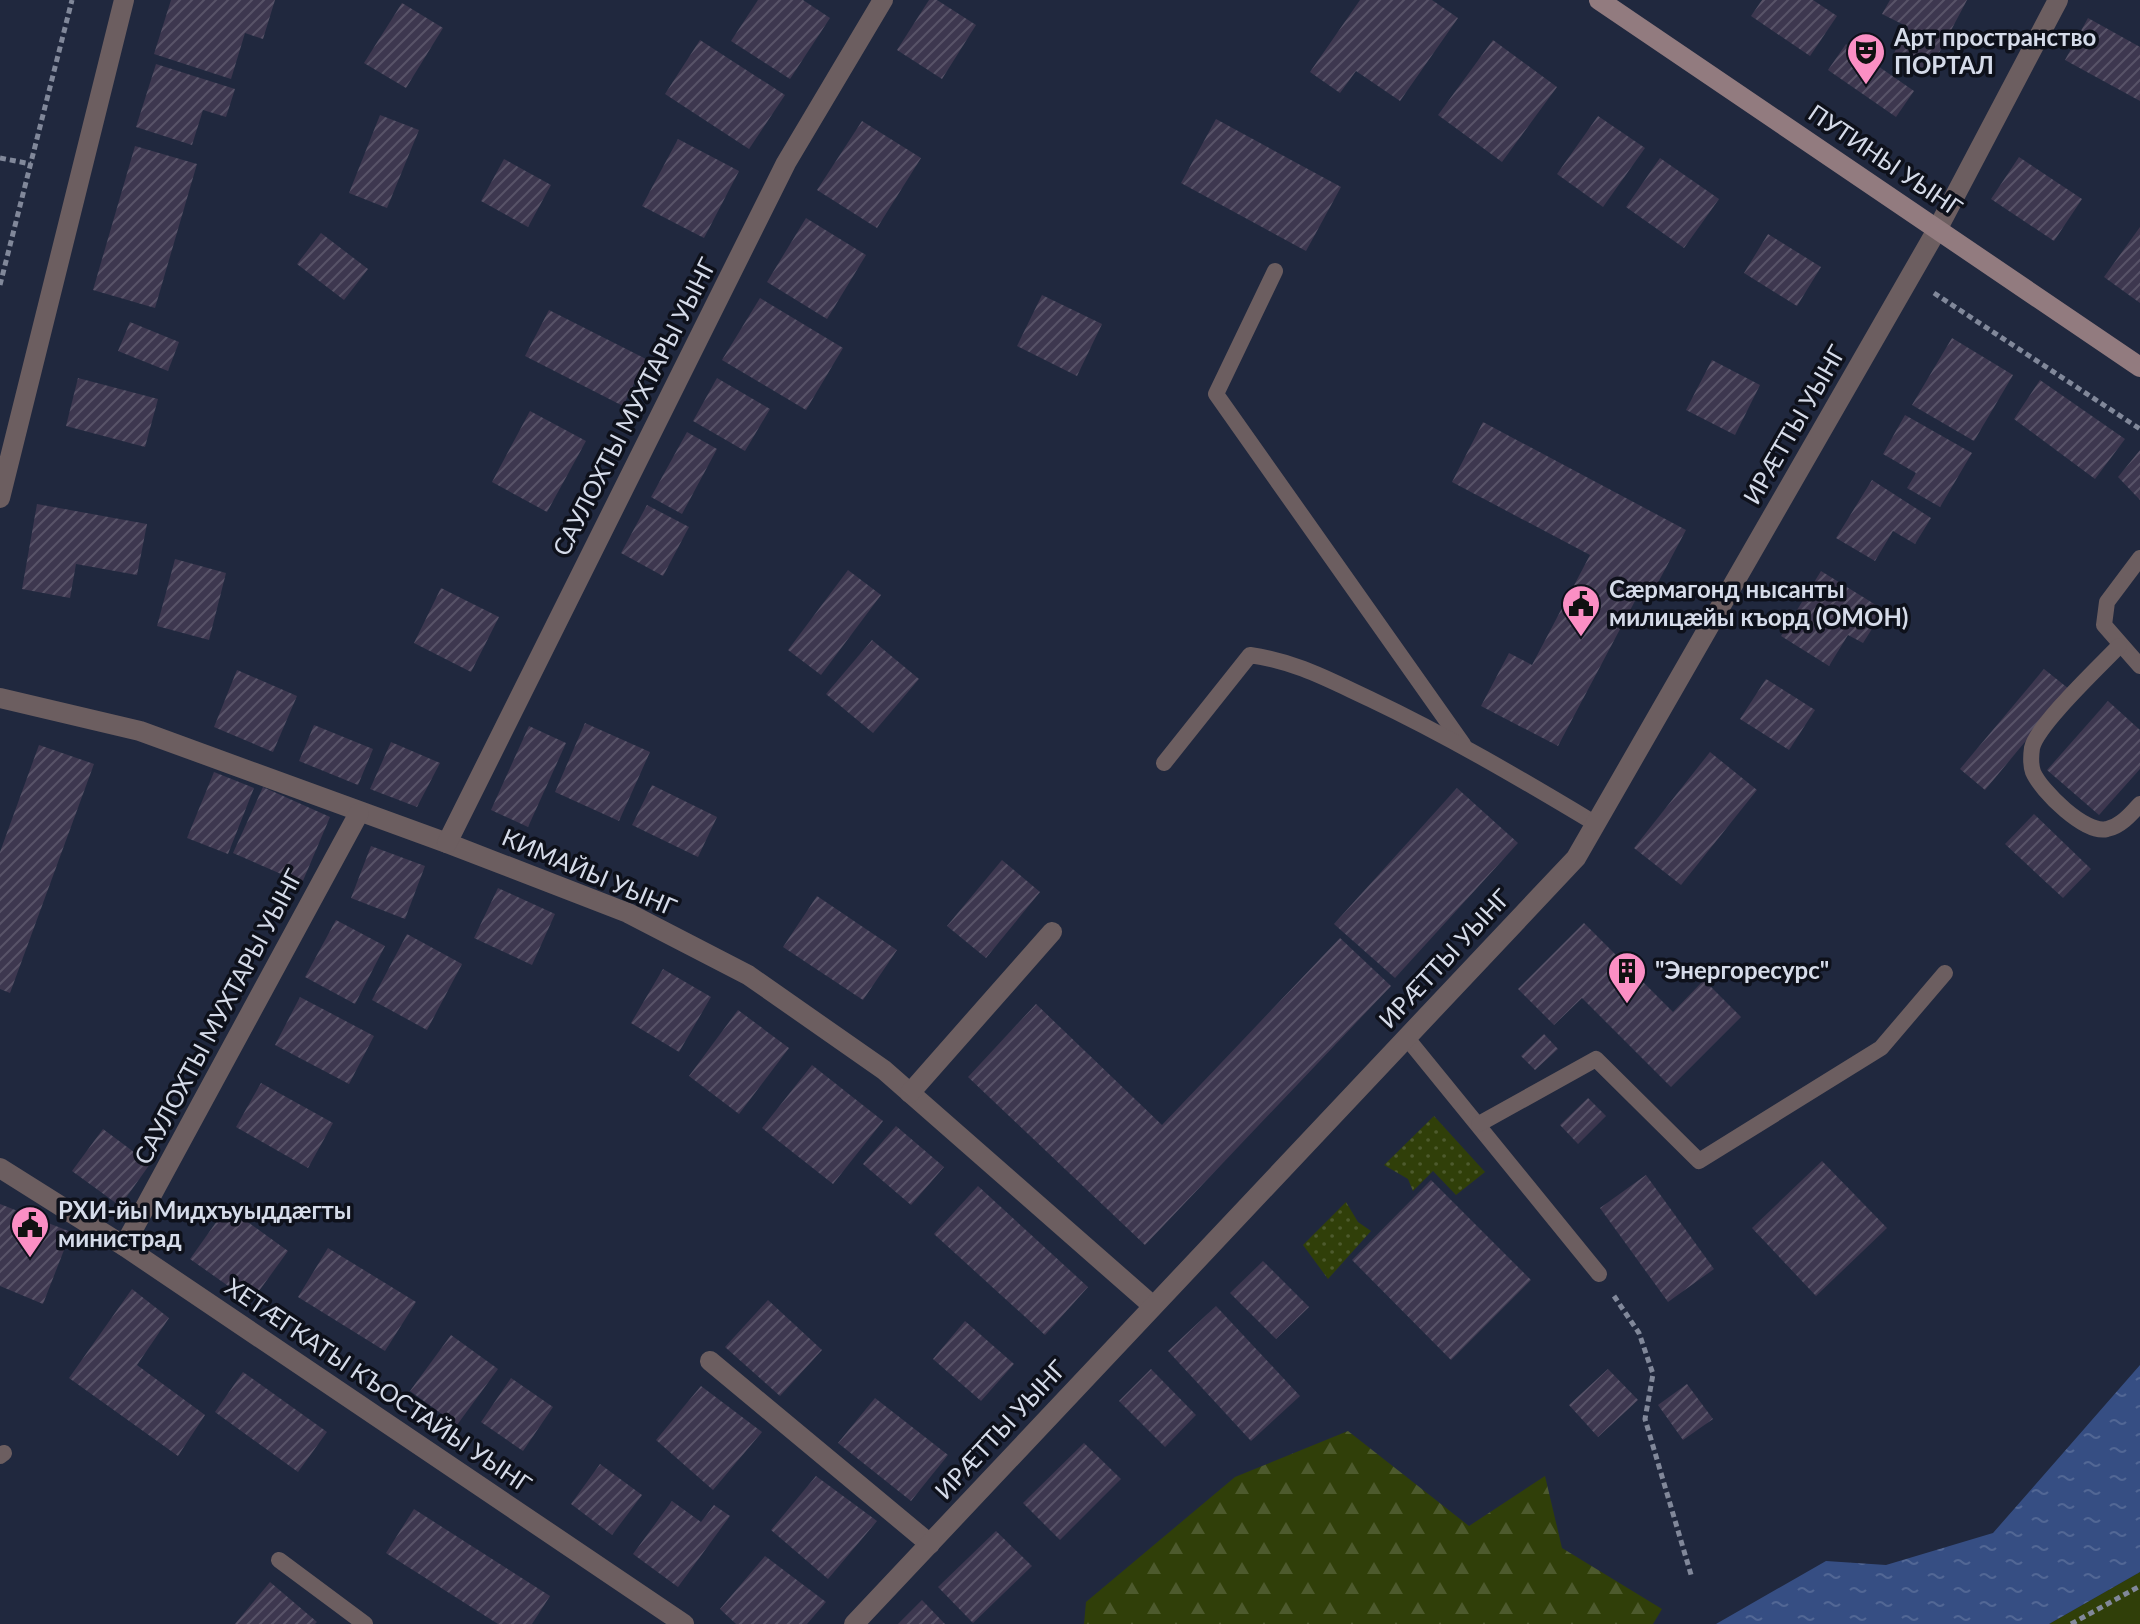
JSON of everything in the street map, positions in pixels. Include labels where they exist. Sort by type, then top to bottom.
[{"type":"main road","name":"ПУТИНЫ УЫНГ","points":[[1599,0],[2140,367]]},
{"type":"street","points":[[0,498],[124,0]]},
{"type":"street","name":"САУЛОХТЫ МУХТАРЫ УЫНГ","points":[[447,843],[786,163],[883,0]]},
{"type":"street","name":"ИРÆТТЫ УЫНГ","points":[[854,1624],[1576,858],[1938,228],[2058,0]]},
{"type":"street","name":"КИМАЙЫ УЫНГ","points":[[0,698],[140,731],[447,843],[628,913],[748,975],[884,1070],[1153,1306]]},
{"type":"street","name":"САУЛОХТЫ МУХТАРЫ УЫНГ","points":[[124,1246],[359,813]]},
{"type":"street","points":[[910,1093],[1052,932]]},
{"type":"street","name":"ХЕТÆГКАТЫ КЪОСТАЙЫ УЫНГ","points":[[0,1168],[124,1246],[684,1624]]},
{"type":"street","points":[[710,1361],[930,1544]]},
{"type":"lane","points":[[1275,271],[1216,394],[1463,744]]},
{"type":"lane","points":[[2140,558],[2107,602],[2104,625],[2119,646],[2140,666]]},
{"type":"lane","points":[[2119,646],[2050,720],[2032,746],[2032,770],[2042,787],[2087,828],[2105,830],[2126,820],[2140,804]]},
{"type":"lane","points":[[1164,763],[1250,655],[1288,661],[1463,744],[1596,824]]},
{"type":"lane","points":[[1479,1124],[1596,1059],[1699,1161],[1881,1048],[1945,973]]},
{"type":"lane","points":[[1406,1037],[1599,1274]]},
{"type":"lane","points":[[279,1560],[365,1624]]},
{"type":"path","points":[[0,285],[72,0]]},
{"type":"path","points":[[0,158],[31,164]]},
{"type":"path","points":[[1909,277],[2140,429]]},
{"type":"path","points":[[1599,1274],[1639,1333],[1653,1374],[1645,1419],[1692,1578]]},
{"type":"path","points":[[2071,1624],[2140,1586]]},
{"type":"green space","points":[[1434,1116],[1485,1172],[1456,1195],[1433,1171],[1413,1191],[1408,1179],[1384,1165]]},
{"type":"green space","points":[[1346,1202],[1358,1222],[1371,1231],[1328,1279],[1303,1245]]},
{"type":"green space","points":[[1348,1431],[1469,1526],[1545,1476],[1562,1548],[1662,1609],[1653,1624],[1084,1624],[1086,1602],[1235,1477]]},
{"type":"green space","points":[[2140,1572],[2140,1624],[2049,1624]]},
{"type":"water","points":[[2140,1365],[2140,1572],[2049,1624],[1716,1624],[1826,1561],[1886,1565],[1993,1533]]},
{"type":"building","points":[[171,0],[275,0],[263,39],[245,33],[231,79],[154,54]]},
{"type":"building","points":[[758,0],[803,0],[830,18],[790,79],[731,41]]},
{"type":"building","points":[[929,0],[937,0],[976,25],[942,79],[897,50]]},
{"type":"building","points":[[1360,0],[1432,0],[1458,18],[1400,101],[1356,71],[1340,93],[1310,72]]},
{"type":"building","points":[[1762,0],[1813,0],[1837,16],[1810,56],[1751,16]]},
{"type":"building","points":[[1890,0],[1967,0],[1928,74],[1893,55],[1908,27],[1882,14]]},
{"type":"building","points":[[402,3],[443,28],[406,88],[364,63]]},
{"type":"building","points":[[2088,18],[2140,47],[2140,101],[2065,60]]},
{"type":"building","points":[[700,40],[785,95],[749,149],[665,94]]},
{"type":"building","points":[[1493,40],[1557,87],[1502,162],[1438,115]]},
{"type":"building","points":[[1846,44],[1914,91],[1896,117],[1828,70]]},
{"type":"building","points":[[156,64],[235,89],[226,117],[203,110],[192,145],[136,127]]},
{"type":"building","points":[[380,115],[419,130],[387,208],[349,193]]},
{"type":"building","points":[[1598,116],[1645,148],[1603,207],[1557,174]]},
{"type":"building","points":[[1216,119],[1341,187],[1306,251],[1181,183]]},
{"type":"building","points":[[862,121],[921,158],[877,228],[817,190]]},
{"type":"building","points":[[678,139],[739,171],[704,238],[642,206]]},
{"type":"building","points":[[135,146],[197,164],[155,308],[93,290]]},
{"type":"building","points":[[2019,157],[2082,199],[2054,241],[1991,199]]},
{"type":"building","points":[[1660,158],[1719,199],[1684,248],[1626,207]]},
{"type":"building","points":[[504,159],[551,185],[528,227],[481,201]]},
{"type":"building","points":[[806,218],[866,255],[827,319],[767,282]]},
{"type":"building","points":[[2140,227],[2140,303],[2104,277]]},
{"type":"building","points":[[321,233],[368,269],[344,300],[297,264]]},
{"type":"building","points":[[1768,234],[1821,267],[1797,306],[1744,273]]},
{"type":"building","points":[[1042,295],[1102,324],[1077,376],[1017,346]]},
{"type":"building","points":[[760,298],[843,348],[806,410],[722,360]]},
{"type":"building","points":[[549,310],[646,359],[623,406],[525,356]]},
{"type":"building","points":[[130,322],[179,342],[168,371],[118,351]]},
{"type":"building","points":[[1952,338],[2013,375],[1974,441],[1912,405]]},
{"type":"building","points":[[1712,360],[1760,385],[1735,435],[1686,410]]},
{"type":"building","points":[[78,378],[158,399],[145,447],[66,426]]},
{"type":"building","points":[[717,378],[770,409],[745,451],[693,421]]},
{"type":"building","points":[[2040,380],[2125,439],[2095,479],[2014,419]]},
{"type":"building","points":[[530,411],[586,441],[547,512],[492,482]]},
{"type":"building","points":[[1905,415],[1972,453],[1940,507],[1907,488],[1916,473],[1883,454]]},
{"type":"building","points":[[1483,422],[1686,530],[1654,590],[1644,584],[1558,746],[1481,706],[1509,653],[1532,665],[1590,555],[1452,482]]},
{"type":"building","points":[[687,432],[717,449],[682,514],[651,497]]},
{"type":"building","points":[[2140,450],[2140,500],[2118,477]]},
{"type":"building","points":[[1872,480],[1931,518],[1915,544],[1893,531],[1875,561],[1836,538]]},
{"type":"building","points":[[37,504],[147,524],[137,575],[76,564],[70,598],[22,589]]},
{"type":"building","points":[[647,505],[689,527],[663,576],[621,553]]},
{"type":"building","points":[[175,559],[226,573],[209,640],[157,626]]},
{"type":"building","points":[[848,570],[881,595],[821,675],[788,650]]},
{"type":"building","points":[[1821,571],[1884,610],[1863,643],[1848,635],[1829,666],[1781,636]]},
{"type":"building","points":[[441,588],[499,617],[471,672],[414,643]]},
{"type":"building","points":[[872,640],[919,679],[873,733],[826,694]]},
{"type":"building","points":[[2044,669],[2069,689],[1985,790],[1960,769]]},
{"type":"building","points":[[237,670],[297,696],[273,752],[214,727]]},
{"type":"building","points":[[1766,679],[1815,710],[1789,750],[1740,719]]},
{"type":"building","points":[[2108,701],[2140,730],[2140,769],[2099,815],[2047,770]]},
{"type":"building","points":[[585,723],[650,752],[619,821],[555,792]]},
{"type":"building","points":[[314,725],[373,749],[358,785],[299,761]]},
{"type":"building","points":[[529,726],[566,743],[528,827],[491,810]]},
{"type":"building","points":[[391,742],[440,763],[417,807],[370,789]]},
{"type":"building","points":[[39,745],[94,764],[10,993],[0,989],[0,852]]},
{"type":"building","points":[[1710,752],[1757,790],[1681,885],[1634,848]]},
{"type":"building","points":[[214,772],[254,788],[228,854],[187,838]]},
{"type":"building","points":[[652,785],[717,817],[698,857],[632,825]]},
{"type":"building","points":[[263,787],[330,817],[302,883],[233,853]]},
{"type":"building","points":[[1457,788],[1518,843],[1395,978],[1334,924]]},
{"type":"building","points":[[2034,814],[2091,869],[2063,898],[2005,844]]},
{"type":"building","points":[[371,846],[425,866],[405,919],[351,898]]},
{"type":"building","points":[[1002,860],[1040,892],[986,958],[947,926]]},
{"type":"building","points":[[498,888],[555,914],[532,965],[474,938]]},
{"type":"building","points":[[817,896],[897,950],[863,1000],[783,947]]},
{"type":"building","points":[[336,920],[385,946],[355,1004],[305,977]]},
{"type":"building","name":"\"Энергоресурс\"","points":[[1584,923],[1673,1012],[1704,980],[1741,1017],[1671,1087],[1582,998],[1554,1025],[1518,989]]},
{"type":"building","points":[[407,934],[462,964],[427,1030],[372,1000]]},
{"type":"building","points":[[1340,938],[1391,986],[1145,1245],[968,1077],[1036,1004],[1162,1125]]},
{"type":"building","points":[[663,969],[711,997],[679,1052],[631,1023]]},
{"type":"building","points":[[300,997],[374,1036],[349,1084],[275,1045]]},
{"type":"building","points":[[738,1010],[789,1048],[739,1114],[689,1076]]},
{"type":"building","points":[[1544,1034],[1558,1049],[1535,1070],[1521,1056]]},
{"type":"building","points":[[812,1065],[883,1121],[833,1184],[762,1128]]},
{"type":"building","points":[[261,1083],[333,1123],[308,1168],[236,1127]]},
{"type":"building","points":[[1588,1098],[1606,1116],[1578,1144],[1560,1125]]},
{"type":"building","points":[[896,1126],[944,1167],[911,1205],[863,1164]]},
{"type":"building","points":[[103,1129],[150,1164],[120,1206],[72,1171]]},
{"type":"building","points":[[1822,1161],[1887,1228],[1816,1296],[1752,1228]]},
{"type":"building","points":[[1646,1175],[1714,1269],[1668,1302],[1600,1208]]},
{"type":"building","points":[[1431,1180],[1531,1280],[1451,1360],[1352,1260]]},
{"type":"building","points":[[978,1186],[1088,1287],[1045,1335],[934,1234]]},
{"type":"building","name":"РХИ-йы Мидхъуыддæгты министрад","points":[[0,1204],[71,1232],[43,1304],[0,1286]]},
{"type":"building","points":[[227,1207],[288,1251],[251,1302],[190,1259]]},
{"type":"building","points":[[328,1248],[416,1302],[385,1351],[298,1297]]},
{"type":"building","points":[[1263,1261],[1309,1307],[1276,1339],[1230,1293]]},
{"type":"building","points":[[132,1289],[169,1318],[137,1365],[205,1415],[178,1456],[69,1378]]},
{"type":"building","points":[[768,1300],[822,1350],[780,1396],[725,1347]]},
{"type":"building","points":[[1216,1306],[1300,1396],[1251,1441],[1168,1351]]},
{"type":"building","points":[[965,1321],[1014,1364],[981,1401],[933,1359]]},
{"type":"building","points":[[451,1335],[498,1369],[457,1425],[410,1391]]},
{"type":"building","points":[[1151,1369],[1196,1415],[1165,1447],[1119,1401]]},
{"type":"building","points":[[1608,1369],[1638,1400],[1598,1437],[1569,1405]]},
{"type":"building","points":[[243,1372],[327,1432],[298,1472],[215,1412]]},
{"type":"building","points":[[511,1378],[553,1407],[523,1451],[481,1422]]},
{"type":"building","points":[[1687,1384],[1713,1419],[1683,1440],[1658,1405]]},
{"type":"building","points":[[701,1386],[762,1432],[713,1490],[656,1440]]},
{"type":"building","points":[[875,1398],[948,1455],[911,1501],[838,1443]]},
{"type":"building","points":[[1084,1443],[1121,1479],[1060,1540],[1023,1503]]},
{"type":"building","points":[[600,1464],[642,1495],[612,1535],[571,1504]]},
{"type":"building","points":[[816,1476],[877,1521],[828,1579],[771,1530]]},
{"type":"building","points":[[672,1501],[701,1522],[714,1505],[730,1516],[678,1587],[633,1554]]},
{"type":"building","points":[[414,1509],[550,1596],[532,1624],[498,1624],[386,1553]]},
{"type":"building","points":[[996,1531],[1032,1566],[973,1623],[938,1587]]},
{"type":"building","points":[[765,1556],[826,1602],[807,1624],[736,1624],[720,1609]]},
{"type":"building","points":[[270,1582],[317,1622],[235,1624]]},
{"type":"building","points":[[922,1600],[945,1624],[898,1624]]},
{"type":"place","name":"Арт пространство ПОРТАЛ","points":[[1866,86]]},
{"type":"place","name":"Сæрмагонд нысанты милицæйы къорд (ОМОН)","points":[[1581,638]]},
{"type":"place","name":"\"Энергоресурс\"","points":[[1627,1005]]},
{"type":"place","name":"РХИ-йы Мидхъуыддæгты министрад","points":[[30,1259]]}]
